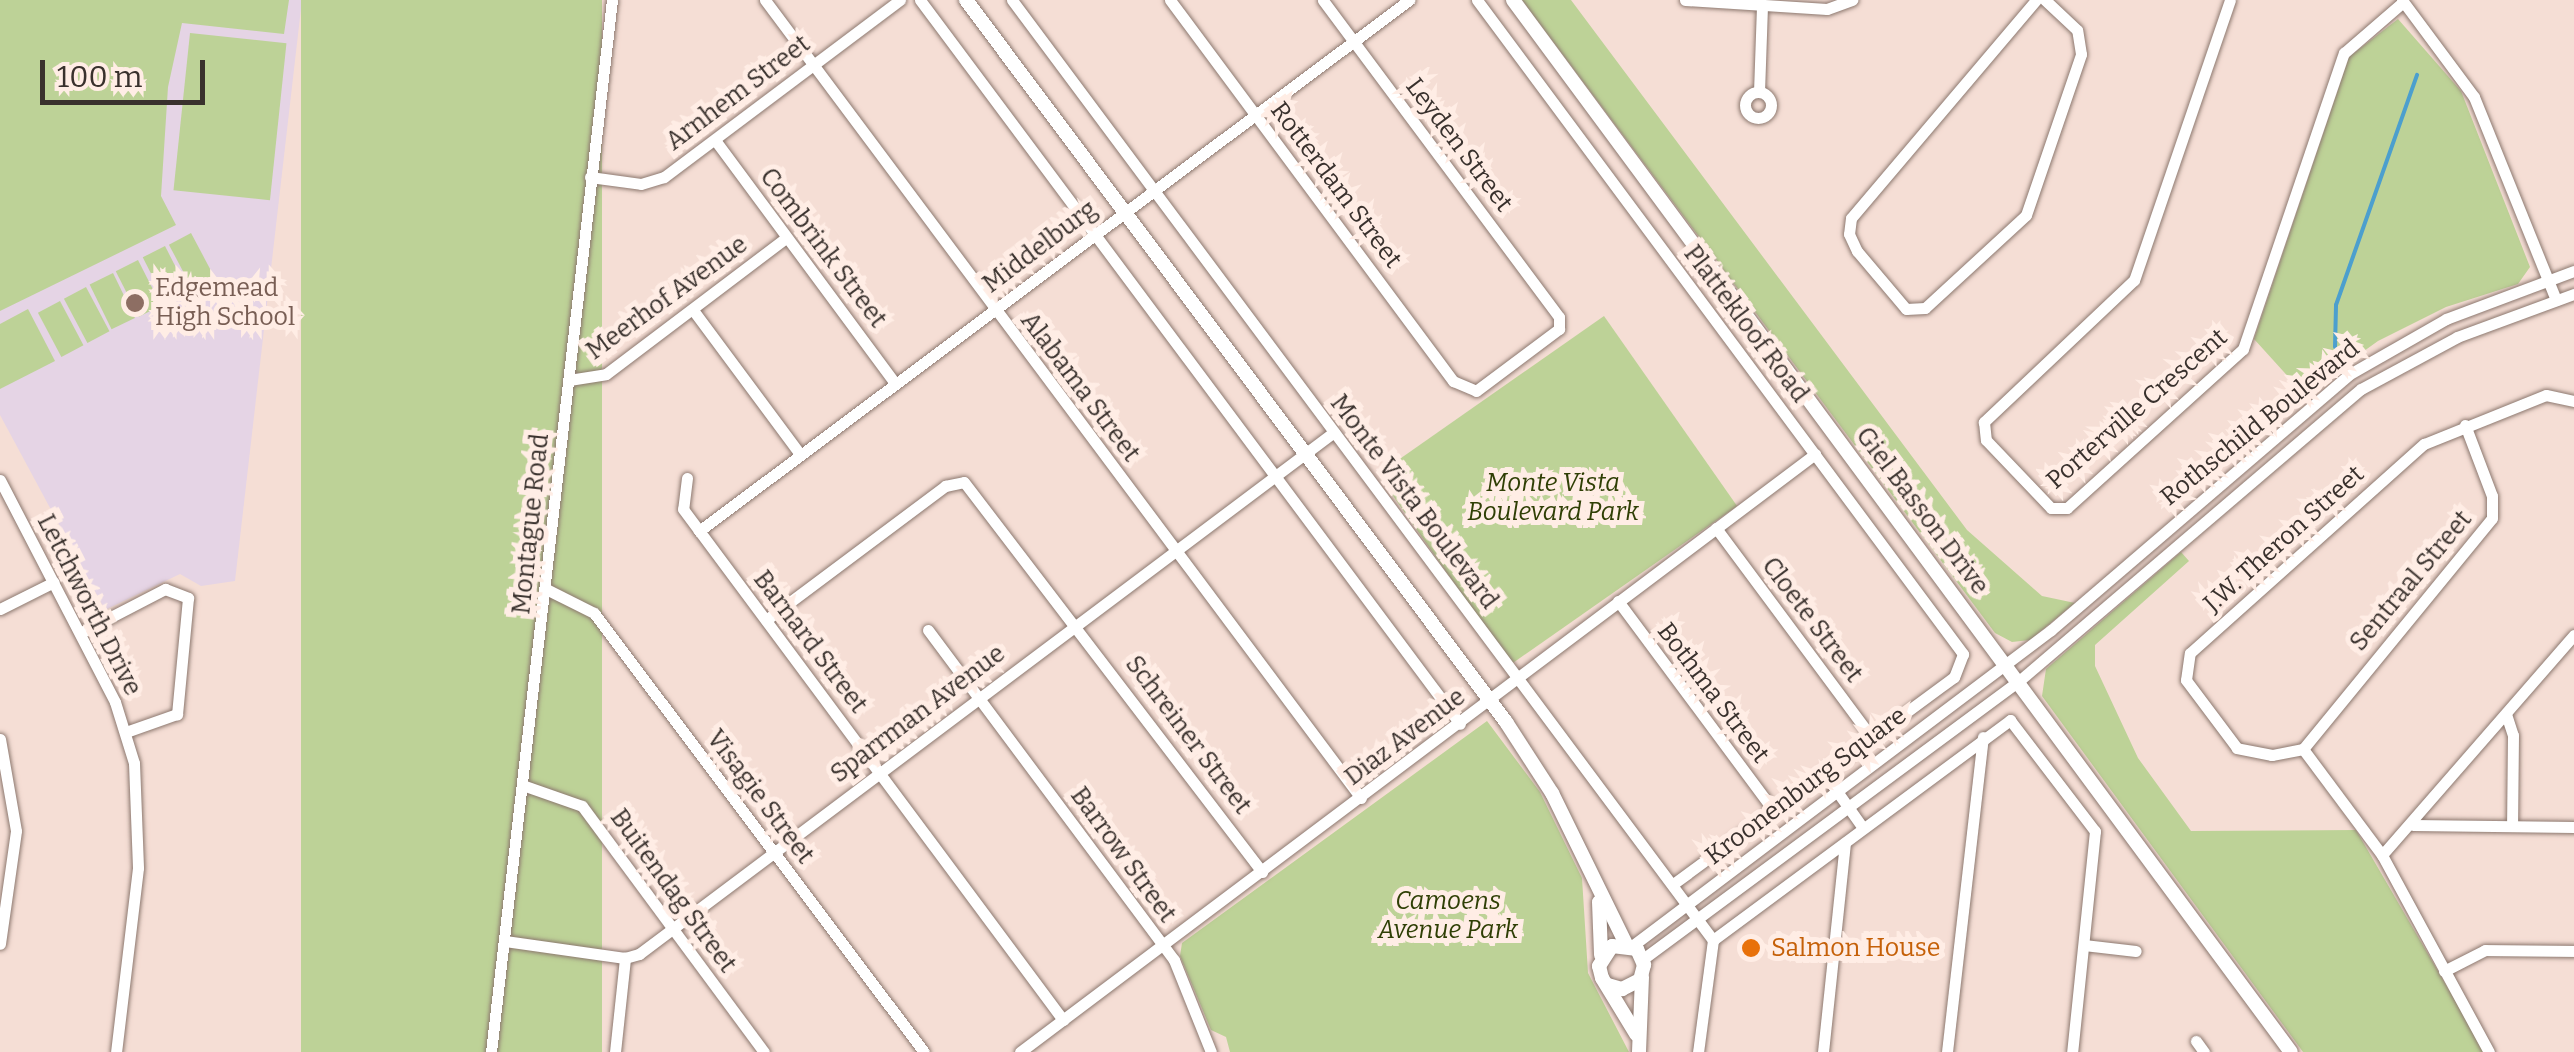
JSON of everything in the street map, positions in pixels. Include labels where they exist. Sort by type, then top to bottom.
[{"type":"main road","points":[[966,0],[1490,701],[1552,793],[1629,945],[1643,959],[1636,1034],[1639,1052]]},
{"type":"main road","name":"Giel Basson Drive","points":[[1513,0],[2020,680],[2291,1052]]},
{"type":"main road","points":[[1593,879],[1601,956],[1599,972],[1636,1034]]},
{"type":"main road","points":[[1601,956],[1629,945]]},
{"type":"main road","points":[[1608,985],[1627,988],[1642,976]]},
{"type":"street","name":"Montague Road","points":[[491,1052],[525,786],[612,0]]},
{"type":"street","name":"Alabama Street","points":[[766,0],[1361,798]]},
{"type":"street","name":"Arnhem Street","points":[[590,177],[654,182],[900,0]]},
{"type":"street","points":[[920,0],[1460,724]]},
{"type":"street","name":"Monte Vista Boulevard","points":[[1012,0],[1712,940]]},
{"type":"street","name":"Rotterdam Street","points":[[1170,0],[1453,381],[1468,392]]},
{"type":"street","name":"Leyden Street","points":[[1323,0],[1560,318],[1559,330],[1486,386],[1468,392]]},
{"type":"street","name":"Middelburg","points":[[699,531],[1409,0]]},
{"type":"street","name":"Plattekloof Road","points":[[1476,0],[1960,646],[1965,661],[1954,678]]},
{"type":"street","points":[[1685,0],[1826,9],[1852,0]]},
{"type":"street","points":[[2036,0],[1850,218],[1857,251],[1906,309],[1926,308],[2026,215],[2081,54],[2076,30],[2045,0]]},
{"type":"street","name":"Porterville Crescent","points":[[2230,0],[2134,280],[1984,422],[1986,440],[2050,508],[2066,508],[2243,349],[2344,53],[2402,1]]},
{"type":"street","points":[[2402,1],[2474,98],[2556,300]]},
{"type":"street","points":[[1759,92],[1762,7]]},
{"type":"street","name":"Combrink Street","points":[[715,140],[895,383]]},
{"type":"street","name":"Meerhof Avenue","points":[[569,380],[606,374],[786,238]]},
{"type":"street","name":"Rothschild Boulevard","points":[[2008,664],[2348,375],[2446,319],[2574,271]]},
{"type":"street","name":"Rothschild Boulevard","points":[[2020,680],[2360,389],[2421,353],[2574,294]]},
{"type":"street","points":[[693,310],[800,454]]},
{"type":"street","name":"J.W. Theron Street","points":[[2303,749],[2272,756],[2236,748],[2188,684],[2185,661],[2424,444],[2546,395],[2574,401]]},
{"type":"street","name":"Sentraal Street","points":[[2303,749],[2492,518],[2492,496],[2465,425]]},
{"type":"street","name":"Sparrman Avenue","points":[[625,958],[674,930],[978,696],[1334,432]]},
{"type":"street","name":"Diaz Avenue","points":[[1020,1052],[1815,454]]},
{"type":"street","name":"Barnard Street","points":[[687,478],[682,509],[1063,1020]]},
{"type":"street","name":"Letchworth Drive","points":[[0,480],[80,632],[126,732],[140,828],[116,1052]]},
{"type":"street","name":"Schreiner Street","points":[[766,620],[945,486],[964,482],[1078,624],[1262,872]]},
{"type":"street","name":"Cloete Street","points":[[1716,528],[1872,738]]},
{"type":"street","points":[[0,609],[54,582]]},
{"type":"street","points":[[80,632],[165,589],[188,598],[177,714],[126,732]]},
{"type":"street","name":"Visagie Street","points":[[546,589],[594,613],[924,1052]]},
{"type":"street","name":"Bothma Street","points":[[1618,601],[1774,810]]},
{"type":"street","name":"Barrow Street","points":[[928,630],[1162,946],[1211,1052]]},
{"type":"street","points":[[2382,855],[2413,825],[2574,635]]},
{"type":"street","name":"Kroonenburg Square","points":[[1629,945],[2008,664]]},
{"type":"street","name":"Kroonenburg Square","points":[[1672,884],[1954,678]]},
{"type":"street","name":"Kroonenburg Square","points":[[1643,959],[1851,809],[2020,680]]},
{"type":"street","points":[[2506,714],[2513,735],[2512,826]]},
{"type":"street","points":[[1698,1052],[1712,940],[2010,720],[2095,831],[2072,1052]]},
{"type":"street","points":[[1947,1052],[1983,737]]},
{"type":"street","points":[[0,739],[16,831],[5,887],[0,944]]},
{"type":"street","points":[[2303,749],[2382,855],[2489,1052]]},
{"type":"street","points":[[1824,772],[1864,828]]},
{"type":"street","name":"Buitendag Street","points":[[525,786],[582,806],[764,1052]]},
{"type":"street","points":[[2413,825],[2574,827]]},
{"type":"street","points":[[1822,1052],[1845,842]]},
{"type":"street","points":[[505,941],[625,958],[615,1052]]},
{"type":"street","points":[[2084,945],[2136,951]]},
{"type":"street","points":[[2444,971],[2485,950],[2574,951]]},
{"type":"shaded area","name":"Edgemead High School","points":[[0,0],[302,0],[235,581],[201,586],[180,574],[105,610],[0,415]]},
{"type":"green space","points":[[0,0],[289,0],[284,34],[182,23],[168,87],[161,196],[176,225],[0,311]]},
{"type":"green space","points":[[301,0],[602,0],[602,1052],[301,1052]]},
{"type":"green space","points":[[1522,0],[1571,0],[1967,530],[2042,596],[2075,603],[2030,640],[2012,642],[1995,633]]},
{"type":"green space","points":[[2398,19],[2461,91],[2530,267],[2518,284],[2446,307],[2378,341],[2304,394],[2254,339],[2349,57]]},
{"type":"green space","points":[[190,33],[286,43],[270,200],[173,190]]},
{"type":"green space","points":[[191,233],[214,277],[192,289],[169,245]]},
{"type":"green space","points":[[165,246],[188,291],[166,303],[143,257]]},
{"type":"green space","points":[[138,260],[161,305],[139,317],[116,271]]},
{"type":"green space","points":[[113,273],[135,318],[112,329],[90,284]]},
{"type":"green space","points":[[86,287],[109,331],[87,343],[64,299]]},
{"type":"green space","points":[[60,301],[83,345],[61,357],[38,313]]},
{"type":"green space","points":[[28,309],[55,361],[0,389],[0,324]]},
{"type":"green space","name":"Monte Vista Boulevard Park","points":[[1604,316],[1737,506],[1511,664],[1378,474]]},
{"type":"green space","points":[[2181,552],[2189,561],[2095,645],[2095,666],[2138,758],[2191,831],[2356,830],[2485,1052],[2303,1052],[2042,696],[2046,669]]},
{"type":"green space","name":"Camoens Avenue Park","points":[[1487,721],[1540,792],[1582,878],[1588,973],[1629,1052],[1230,1052],[1226,1037],[1211,1030],[1180,956],[1182,943]]},
{"type":"waterway","points":[[2335,347],[2336,305],[2417,75]]},
{"type":"place","name":"Edgemead High School","points":[[135,303]]},
{"type":"place","name":"Salmon House","points":[[1751,948]]}]
